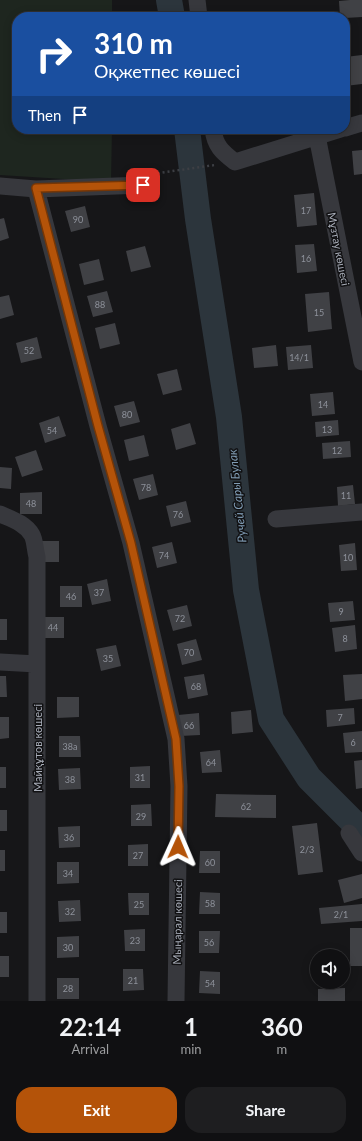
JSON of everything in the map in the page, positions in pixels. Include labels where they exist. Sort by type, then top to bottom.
[{"type":"street","points":[[197,0],[198,12]]},
{"type":"street","points":[[350,127],[362,123]]},
{"type":"street","points":[[214,134],[221,152],[235,162],[324,134]]},
{"type":"street","name":"Мұзтау көшесі","points":[[317,136],[362,362]]},
{"type":"street","points":[[0,186],[36,188],[143,185]]},
{"type":"street","name":"Мыңарал көшесі","points":[[36,188],[98,426],[131,543],[176,739],[179,786],[176,1001]]},
{"type":"street","points":[[276,519],[362,512]]},
{"type":"street","name":"Майқұтов көшесі","points":[[0,514],[20,523],[32,535],[37,557],[38,1001]]},
{"type":"street","points":[[0,662],[37,664]]},
{"type":"street","points":[[349,833],[362,853]]},
{"type":"path","points":[[143,185],[159,172],[211,166]]},
{"type":"shaded area","points":[[0,0],[112,0],[112,12],[12,12],[12,134],[112,134],[111,182],[0,175]]},
{"type":"building","points":[[362,0],[362,17],[350,18],[350,12],[340,12],[339,1]]},
{"type":"building","points":[[362,55],[362,84],[350,85],[350,56]]},
{"type":"building","points":[[362,150],[362,174],[354,175],[352,151]]},
{"type":"building","points":[[314,193],[317,225],[297,227],[294,195]]},
{"type":"building","points":[[85,206],[90,227],[71,232],[65,211]]},
{"type":"building","points":[[4,218],[9,238],[0,241],[0,219]]},
{"type":"building","points":[[314,244],[317,271],[297,273],[295,245]]},
{"type":"building","points":[[145,246],[151,267],[131,272],[126,251]]},
{"type":"building","points":[[99,259],[104,280],[84,285],[79,264]]},
{"type":"building","points":[[107,291],[113,312],[93,317],[87,296]]},
{"type":"building","points":[[329,292],[332,329],[308,332],[305,294]]},
{"type":"building","points":[[9,295],[14,315],[0,319],[0,297]]},
{"type":"building","points":[[115,323],[120,344],[100,349],[95,328]]},
{"type":"building","points":[[37,337],[42,358],[21,363],[16,343]]},
{"type":"building","points":[[276,345],[278,366],[254,368],[252,348]]},
{"type":"building","points":[[311,345],[313,368],[288,370],[286,347]]},
{"type":"building","points":[[177,369],[182,390],[163,395],[157,374]]},
{"type":"building","points":[[333,392],[335,414],[312,416],[310,394]]},
{"type":"building","points":[[134,401],[140,422],[120,427],[114,406]]},
{"type":"building","points":[[59,416],[66,436],[45,443],[39,423]]},
{"type":"building","points":[[338,420],[339,435],[316,437],[315,422]]},
{"type":"building","points":[[190,423],[196,444],[176,450],[171,429]]},
{"type":"building","points":[[144,435],[149,456],[129,461],[124,440]]},
{"type":"building","points":[[350,441],[351,457],[323,459],[322,443]]},
{"type":"building","points":[[36,450],[43,470],[22,477],[15,457]]},
{"type":"building","points":[[0,467],[12,468],[11,489],[0,488]]},
{"type":"building","points":[[153,474],[158,495],[139,500],[133,479]]},
{"type":"building","points":[[353,485],[355,504],[338,506],[337,487]]},
{"type":"building","points":[[42,492],[42,514],[20,514],[20,493]]},
{"type":"building","points":[[186,501],[191,522],[171,527],[166,506]]},
{"type":"building","points":[[37,541],[59,541],[59,562],[37,562]]},
{"type":"building","points":[[172,542],[177,563],[157,568],[152,547]]},
{"type":"building","points":[[355,543],[357,570],[341,571],[339,545]]},
{"type":"building","points":[[107,579],[111,601],[92,605],[87,584]]},
{"type":"building","points":[[60,586],[82,586],[82,607],[60,607]]},
{"type":"building","points":[[353,601],[355,620],[330,622],[328,603]]},
{"type":"building","points":[[187,605],[192,626],[173,631],[167,610]]},
{"type":"building","points":[[42,617],[64,617],[64,638],[42,638]]},
{"type":"building","points":[[0,619],[7,619],[7,640],[0,640]]},
{"type":"building","points":[[355,625],[357,649],[335,652],[332,628]]},
{"type":"building","points":[[196,639],[202,660],[182,665],[177,644]]},
{"type":"building","points":[[116,645],[121,666],[101,671],[96,649]]},
{"type":"building","points":[[204,674],[208,695],[188,699],[184,677]]},
{"type":"building","points":[[362,674],[362,699],[345,701],[343,675]]},
{"type":"building","points":[[0,676],[6,676],[7,697],[0,697]]},
{"type":"building","points":[[57,697],[79,697],[79,717],[57,718]]},
{"type":"building","points":[[354,708],[355,724],[327,727],[326,710]]},
{"type":"building","points":[[251,710],[253,732],[232,734],[231,712]]},
{"type":"building","points":[[199,713],[200,735],[180,736],[178,715]]},
{"type":"building","points":[[0,717],[9,717],[9,738],[0,739]]},
{"type":"building","points":[[362,731],[362,752],[345,753],[343,733]]},
{"type":"building","points":[[59,736],[80,736],[81,757],[59,757]]},
{"type":"building","points":[[220,750],[222,772],[202,773],[200,752]]},
{"type":"building","points":[[362,760],[362,788],[356,789],[354,761]]},
{"type":"building","points":[[150,766],[150,788],[130,788],[130,767]]},
{"type":"building","points":[[0,767],[6,767],[6,788],[0,788]]},
{"type":"building","points":[[80,768],[81,789],[59,790],[58,769]]},
{"type":"building","points":[[216,794],[276,795],[276,818],[215,817]]},
{"type":"building","points":[[151,804],[152,826],[131,826],[131,805]]},
{"type":"building","points":[[0,810],[7,810],[7,831],[0,831]]},
{"type":"building","points":[[317,823],[323,872],[298,875],[292,826]]},
{"type":"building","points":[[80,826],[80,847],[59,848],[58,827]]},
{"type":"building","points":[[148,844],[148,866],[128,866],[128,845]]},
{"type":"building","points":[[0,850],[5,850],[5,871],[0,871]]},
{"type":"building","points":[[200,851],[220,851],[220,873],[199,873]]},
{"type":"building","points":[[57,862],[79,862],[79,883],[57,884]]},
{"type":"building","points":[[362,874],[362,898],[344,903],[338,880]]},
{"type":"building","points":[[200,892],[220,893],[220,914],[199,914]]},
{"type":"building","points":[[128,893],[149,893],[149,915],[129,915]]},
{"type":"building","points":[[80,900],[81,921],[59,922],[58,901]]},
{"type":"building","points":[[362,904],[362,921],[321,924],[319,908]]},
{"type":"building","points":[[0,912],[7,912],[7,933],[0,933]]},
{"type":"building","points":[[350,928],[362,928],[362,966],[350,966]]},
{"type":"building","points":[[145,929],[145,951],[125,951],[124,930]]},
{"type":"building","points":[[199,931],[220,931],[219,953],[199,953]]},
{"type":"building","points":[[79,936],[79,957],[57,958],[57,937]]},
{"type":"building","points":[[0,956],[9,956],[9,977],[0,977]]},
{"type":"building","points":[[123,969],[143,969],[144,990],[123,991]]},
{"type":"building","points":[[200,971],[220,972],[220,994],[199,993]]},
{"type":"building","points":[[57,978],[79,978],[79,999],[57,999]]},
{"type":"building","points":[[318,989],[345,989],[345,1001],[318,1001]]},
{"type":"waterway","name":"Ручей Сары Булак","points":[[169,0],[171,12]]},
{"type":"waterway","name":"Ручей Сары Булак","points":[[188,134],[198,219],[229,417],[246,590],[271,719],[309,778],[362,831]]},
{"type":"route","points":[[143,185],[36,188],[98,426],[131,543],[176,739],[179,786],[178,847]]}]
